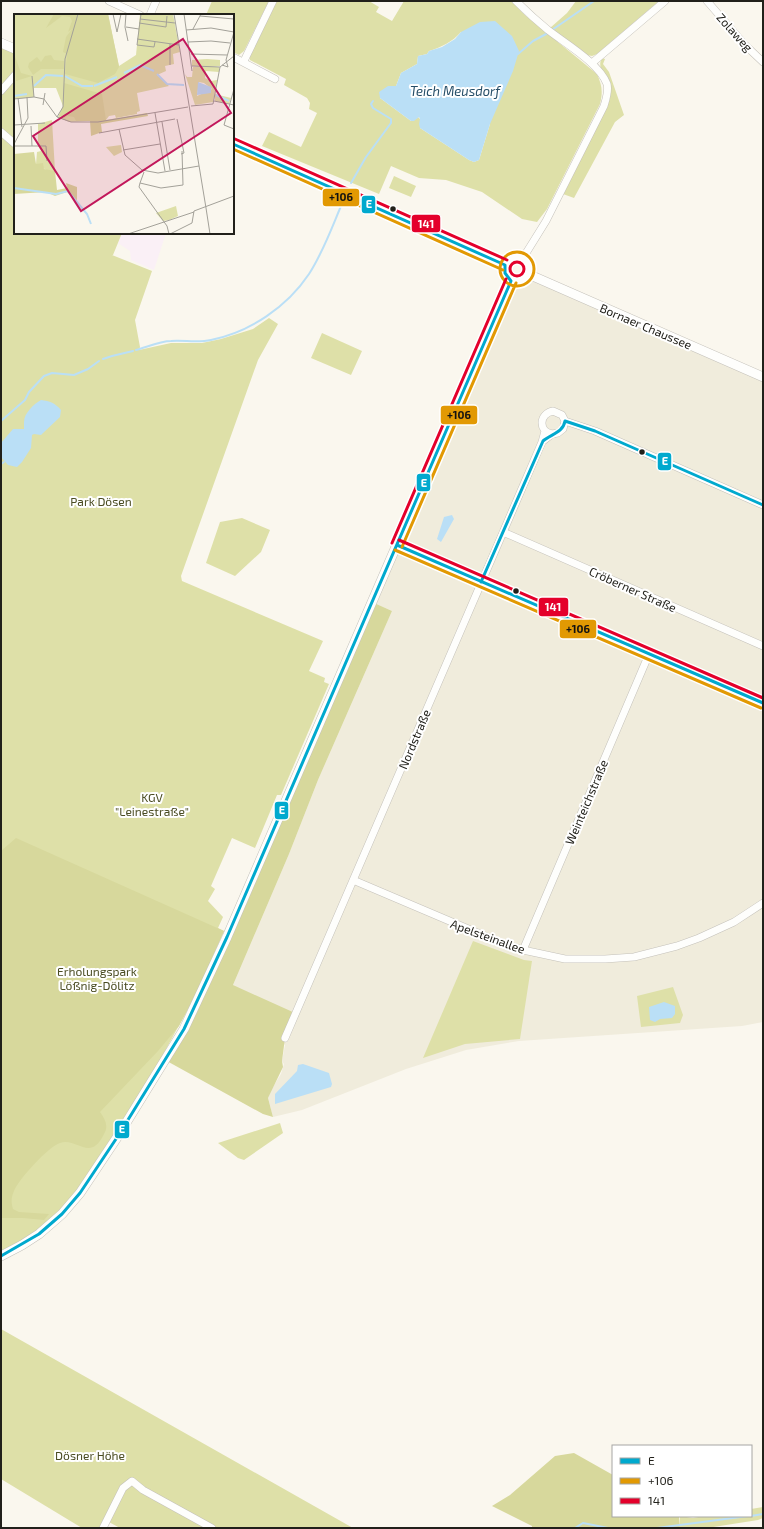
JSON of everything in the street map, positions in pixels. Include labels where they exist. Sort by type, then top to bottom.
[{"type":"main road","points":[[1,43],[14,49]]},
{"type":"main road","points":[[234,144],[505,264]]},
{"type":"main road","points":[[512,258],[523,258],[529,266],[528,274],[522,281],[511,281],[505,273],[505,264],[512,258]]},
{"type":"main road","name":"Bornaer Chaussee","points":[[528,274],[763,377]]},
{"type":"main road","points":[[1,1256],[39,1234],[62,1214],[80,1193],[122,1130],[184,1029],[227,937],[511,281]]},
{"type":"street","points":[[109,1],[138,14]]},
{"type":"street","points":[[150,14],[156,1]]},
{"type":"street","points":[[244,61],[273,1]]},
{"type":"street","points":[[516,1],[547,28],[592,63],[601,74],[607,86],[607,96],[604,106],[546,221],[523,258]]},
{"type":"street","points":[[592,63],[665,1]]},
{"type":"street","name":"Zolaweg","points":[[708,1],[746,45],[763,62]]},
{"type":"street","points":[[234,57],[244,61],[275,79]]},
{"type":"street","points":[[1,91],[14,76]]},
{"type":"street","points":[[1,132],[14,143]]},
{"type":"street","name":"Nordstraße","points":[[285,1038],[543,441],[545,431],[542,421],[548,413],[559,413],[564,418],[564,427],[561,431],[552,434],[543,441]]},
{"type":"street","name":"Nordstraße","points":[[564,422],[595,431],[763,505]]},
{"type":"street","points":[[545,431],[552,434]]},
{"type":"street","name":"Cröberner Straße","points":[[503,532],[763,646]]},
{"type":"street","points":[[396,545],[763,703]]},
{"type":"street","name":"Weinteichstraße","points":[[523,950],[649,654]]},
{"type":"street","name":"Apelsteinallee","points":[[352,880],[473,932],[523,950],[565,959],[634,957],[678,946],[734,922],[763,904]]},
{"type":"street","points":[[103,1528],[123,1488],[132,1481],[144,1490],[212,1528]]},
{"type":"shaded area","points":[[122,234],[166,234],[154,270],[131,260],[130,251],[118,243]]},
{"type":"shaded area","points":[[527,277],[763,377],[763,1022],[742,1026],[519,1041],[466,1050],[406,1069],[302,1110],[273,1117],[268,1098],[281,1074],[284,1064],[282,1061],[285,1045],[233,985],[289,854],[318,780],[392,611],[372,602],[514,282],[522,281]]},
{"type":"green space","points":[[212,1],[269,1],[244,51],[239,55],[234,52],[234,14],[206,14]]},
{"type":"green space","points":[[277,1],[369,1],[379,7],[376,12],[392,21],[404,1],[511,1],[525,15],[597,74],[601,85],[602,96],[600,104],[547,209],[537,222],[522,219],[482,192],[446,180],[419,178],[391,166],[379,194],[262,146],[269,132],[301,147],[317,113],[309,109],[310,103],[307,98],[284,85],[286,79],[250,60],[250,55]],"holes":[[[461,32],[490,124],[479,160],[474,162],[420,128],[420,119],[418,117],[411,121],[380,98],[388,87],[396,86],[401,73],[417,64],[418,56],[427,54],[429,51],[446,44]]]},
{"type":"green space","points":[[576,1],[659,1],[597,54],[592,56],[587,55],[550,28],[567,13]]},
{"type":"green space","points":[[1,47],[14,53],[14,234],[122,234],[112,255],[152,271],[135,320],[140,347],[139,350],[171,343],[202,343],[221,339],[253,329],[269,318],[278,324],[258,360],[181,576],[182,581],[323,641],[309,671],[325,678],[324,682],[329,684],[281,795],[277,795],[255,848],[232,838],[211,886],[215,889],[208,901],[223,917],[218,928],[224,931],[196,994],[159,1062],[135,1102],[79,1187],[66,1204],[34,1234],[1,1252]]},
{"type":"green space","points":[[602,58],[605,59],[603,64],[609,72],[624,115],[615,122],[574,198],[563,194],[610,99],[609,85],[600,66]]},
{"type":"green space","points":[[394,176],[416,186],[411,197],[389,188]]},
{"type":"green space","points":[[322,333],[362,351],[351,375],[311,358]]},
{"type":"green space","points":[[242,518],[270,530],[261,552],[235,576],[206,563],[220,522]]},
{"type":"green space","points":[[372,602],[392,611],[318,780],[289,854],[233,985],[295,1013],[285,1038],[282,1061],[283,1067],[268,1098],[273,1117],[263,1114],[165,1060],[184,1029]]},
{"type":"green space","name":"Erholungspark Lößnig-Dölitz","points":[[16,838],[224,931],[196,994],[179,1026],[158,1051],[100,1112],[105,1120],[106,1128],[99,1142],[94,1147],[88,1148],[66,1142],[55,1145],[34,1164],[21,1179],[12,1198],[13,1209],[19,1212],[49,1214],[44,1220],[2,1218],[1,1222],[1,851]]},
{"type":"green space","points":[[473,941],[524,960],[532,961],[520,1039],[465,1044],[423,1058]]},
{"type":"green space","points":[[673,987],[683,1015],[680,1023],[641,1027],[637,996]]},
{"type":"green space","points":[[280,1123],[283,1133],[244,1160],[238,1158],[218,1143]]},
{"type":"green space","name":"Dösner Höhe","points":[[1,1329],[353,1528],[120,1528],[107,1521],[103,1528],[82,1528],[1,1479]]},
{"type":"green space","points":[[574,1453],[612,1474],[612,1517],[679,1517],[680,1528],[532,1528],[532,1526],[492,1506],[510,1495],[555,1456]]},
{"type":"green space","points":[[763,1507],[763,1518],[707,1528],[680,1528],[680,1517],[752,1517],[752,1509]]},
{"type":"water","name":"Teich Meusdorf","points":[[495,21],[512,36],[519,51],[513,71],[490,124],[479,160],[474,162],[420,128],[419,117],[414,121],[411,121],[380,98],[379,92],[388,86],[396,86],[401,73],[417,64],[418,56],[427,54],[429,51],[442,47],[455,39],[461,32],[480,22]]},
{"type":"water","points":[[41,400],[50,402],[57,406],[61,410],[60,417],[41,435],[32,435],[31,448],[17,467],[8,465],[1,457],[1,443],[13,429],[24,429],[24,419],[26,415],[33,406]]},
{"type":"water","points":[[452,515],[454,519],[441,542],[437,539],[444,517]]},
{"type":"water","points":[[664,1002],[675,1006],[675,1014],[672,1018],[660,1019],[655,1022],[650,1020],[649,1007]]},
{"type":"water","points":[[303,1064],[329,1073],[332,1084],[331,1087],[275,1104],[275,1094],[297,1071],[298,1065]]},
{"type":"waterway","points":[[552,30],[594,1]]},
{"type":"waterway","points":[[518,54],[533,41],[548,33]]},
{"type":"waterway","points":[[351,183],[366,157],[391,123],[391,119],[373,108],[371,104],[373,101]]},
{"type":"waterway","points":[[136,350],[167,341],[201,341],[226,336],[253,324],[279,307],[290,297],[309,274],[324,247],[344,199]]},
{"type":"waterway","points":[[103,359],[133,351]]},
{"type":"waterway","points":[[1,421],[25,400],[29,392],[44,376],[52,373],[74,375],[88,369],[99,361]]},
{"type":"waterway","points":[[752,1516],[763,1514]]},
{"type":"waterway","points":[[657,1528],[740,1517]]},
{"type":"waterway","points":[[575,1528],[583,1523],[608,1528]]},
{"type":"transit line","name":"141","points":[[235,139],[507,260]]},
{"type":"transit line","name":"E","points":[[1,1256],[39,1234],[62,1214],[80,1193],[118,1136],[184,1029],[227,937],[511,281],[505,273],[505,265],[234,144]]},
{"type":"transit line","name":"+106","points":[[234,149],[503,270]]},
{"type":"transit line","name":"+106","points":[[520,252],[527,254],[532,259],[534,269],[532,279],[527,284],[514,286],[507,284],[502,279],[500,266],[502,259],[507,254],[520,252]]},
{"type":"transit line","name":"141","points":[[514,262],[520,262],[524,266],[524,269],[524,272],[520,276],[514,276],[510,272],[510,266],[514,262]]},
{"type":"transit line","name":"141","points":[[392,543],[506,279]]},
{"type":"transit line","name":"+106","points":[[402,547],[516,283]]},
{"type":"transit line","name":"E","points":[[565,421],[595,431],[763,505]]},
{"type":"transit line","name":"E","points":[[481,582],[543,441],[559,431],[564,425],[565,421]]},
{"type":"transit line","name":"141","points":[[399,540],[763,698]]},
{"type":"transit line","name":"E","points":[[397,545],[763,703]]},
{"type":"transit line","name":"+106","points":[[395,550],[761,708]]},
{"type":"park label","name":"Park Dösen","points":[[101,501]]},
{"type":"park label","name":"KGV \"Leinestraße\"","points":[[152,804]]}]
